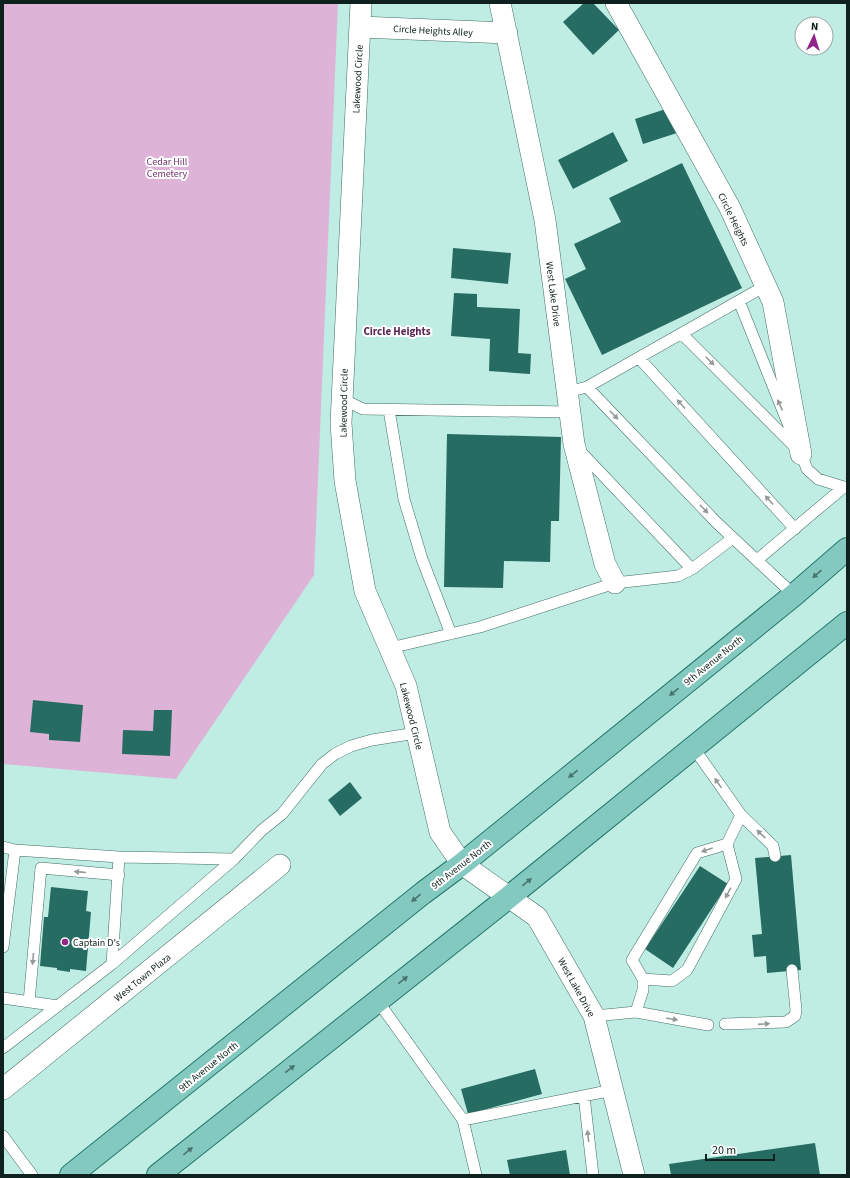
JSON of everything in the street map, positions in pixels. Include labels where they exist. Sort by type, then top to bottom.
[{"type":"main road","name":"9th Avenue North","points":[[72,1175],[423,893],[462,864],[794,594],[847,549]]},
{"type":"main road","points":[[158,1175],[509,897],[847,623]]},
{"type":"street","name":"Lakewood Circle","points":[[361,3],[341,423],[344,481],[365,591],[406,686],[440,832],[462,864]]},
{"type":"street","name":"West Lake Drive","points":[[500,3],[545,220],[574,444],[605,564],[615,583]]},
{"type":"street","name":"Circle Heights","points":[[616,3],[730,208],[773,302],[801,454]]},
{"type":"street","name":"Circle Heights Alley","points":[[360,27],[507,34]]},
{"type":"street","name":"West Lake Drive","points":[[462,864],[537,917],[594,1016],[614,1090],[634,1175]]},
{"type":"street","name":"West Town Plaza","points":[[3,1090],[280,865]]},
{"type":"lane","points":[[342,399],[363,409],[389,410],[568,402],[587,387],[765,286]]},
{"type":"lane","points":[[739,301],[773,391],[807,469],[818,479],[846,488]]},
{"type":"lane","points":[[682,334],[801,454]]},
{"type":"lane","points":[[639,358],[795,529]]},
{"type":"lane","points":[[587,387],[733,538],[794,594]]},
{"type":"lane","points":[[389,410],[404,499],[422,559],[451,634]]},
{"type":"lane","points":[[574,444],[692,569]]},
{"type":"lane","points":[[757,560],[846,488]]},
{"type":"lane","points":[[390,648],[480,627],[615,583],[678,576],[692,569],[733,538]]},
{"type":"lane","points":[[3,1048],[112,964],[234,859],[262,830],[282,814],[319,768],[335,754],[351,746],[372,740],[416,733]]},
{"type":"lane","points":[[693,747],[741,815],[773,846],[775,856]]},
{"type":"lane","points":[[643,979],[672,981],[687,970],[736,879],[727,844],[741,815]]},
{"type":"lane","points":[[636,1012],[643,990],[643,979],[632,960],[697,854],[727,844]]},
{"type":"lane","points":[[3,847],[15,850],[119,857],[234,859]]},
{"type":"lane","points":[[3,947],[15,850]]},
{"type":"lane","points":[[112,964],[119,857]]},
{"type":"lane","points":[[29,1002],[41,868],[119,875]]},
{"type":"lane","points":[[725,1024],[786,1022],[795,1016],[796,1010],[792,970]]},
{"type":"lane","points":[[3,998],[58,1006]]},
{"type":"lane","points":[[378,1000],[463,1120],[476,1175]]},
{"type":"lane","points":[[594,1016],[636,1012],[708,1025]]},
{"type":"lane","points":[[463,1120],[614,1090]]},
{"type":"lane","points":[[584,1096],[593,1175]]},
{"type":"lane","points":[[3,1136],[32,1175]]},
{"type":"green space","name":"Cedar Hill Cemetery","points":[[3,3],[338,3],[314,575],[176,779],[3,764]]},
{"type":"building","points":[[584,3],[593,3],[619,30],[593,55],[563,22]]},
{"type":"building","points":[[672,107],[680,132],[643,144],[635,119]]},
{"type":"building","points":[[613,132],[628,161],[573,189],[558,160]]},
{"type":"building","points":[[682,163],[742,288],[602,355],[565,279],[586,269],[574,244],[621,222],[609,198]]},
{"type":"building","points":[[453,248],[511,253],[508,284],[451,278]]},
{"type":"building","points":[[454,293],[477,294],[477,307],[520,309],[518,353],[531,354],[530,374],[489,371],[490,339],[451,336]]},
{"type":"building","points":[[447,434],[561,437],[559,521],[551,521],[550,562],[504,561],[503,588],[444,587]]},
{"type":"building","points":[[33,700],[83,705],[80,742],[49,740],[49,734],[30,732]]},
{"type":"building","points":[[154,710],[172,710],[170,756],[122,754],[123,730],[153,731]]},
{"type":"building","points":[[350,782],[362,798],[340,816],[328,800]]},
{"type":"building","points":[[791,855],[801,970],[767,973],[766,956],[754,957],[752,935],[762,934],[755,858]]},
{"type":"building","points":[[700,866],[728,884],[673,968],[645,949]]},
{"type":"building","name":"Captain D's","points":[[51,887],[88,891],[86,911],[91,912],[86,971],[70,969],[70,972],[57,970],[57,968],[40,966],[44,917],[48,917]]},
{"type":"building","points":[[535,1069],[542,1094],[468,1114],[461,1089]]},
{"type":"building","points":[[815,1143],[820,1175],[671,1175],[669,1164]]},
{"type":"building","points":[[566,1150],[570,1175],[510,1175],[507,1160]]},
{"type":"place","name":"Captain D's","points":[[65,942]]},
{"type":"district","name":"Circle Heights","points":[[397,331]]}]
